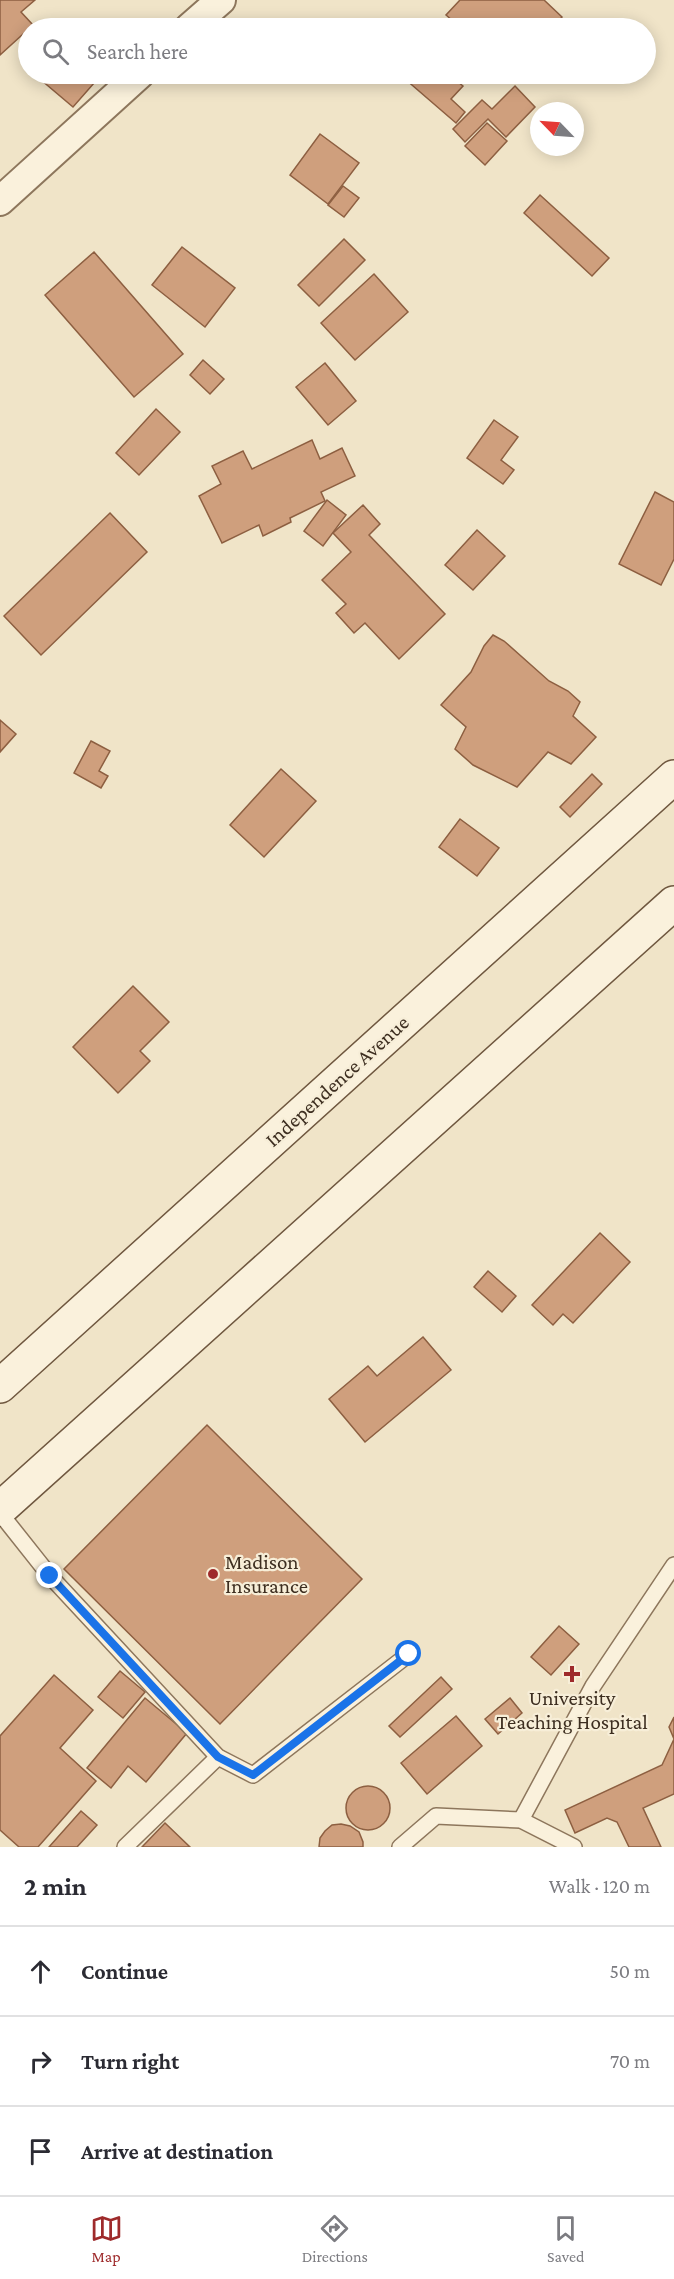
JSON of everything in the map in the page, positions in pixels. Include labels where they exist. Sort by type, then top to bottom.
[{"type":"main road","name":"Independence Avenue","points":[[0,1386],[674,777]]},
{"type":"main road","points":[[0,1511],[674,903]]},
{"type":"street","points":[[200,18],[221,0]]},
{"type":"street","points":[[0,201],[129,84]]},
{"type":"lane","points":[[0,1511],[50,1576],[218,1757],[253,1775],[409,1654]]},
{"type":"lane","points":[[521,1820],[593,1686],[674,1565]]},
{"type":"lane","points":[[125,1847],[218,1757]]},
{"type":"lane","points":[[400,1847],[436,1816],[521,1820],[574,1847]]},
{"type":"building","points":[[0,0],[35,0],[21,12],[27,18],[18,18],[18,39],[0,55]]},
{"type":"building","points":[[460,0],[544,0],[562,17],[449,18],[446,15]]},
{"type":"building","points":[[46,84],[93,84],[73,107]]},
{"type":"building","points":[[411,84],[460,84],[463,86],[451,99],[465,112],[456,123]]},
{"type":"building","points":[[515,86],[530,102],[530,112],[506,137],[488,119],[465,142],[453,129],[482,100],[492,109]]},
{"type":"building","points":[[487,123],[507,141],[485,165],[465,146]]},
{"type":"building","points":[[320,134],[359,163],[328,204],[290,175]]},
{"type":"building","points":[[343,186],[359,198],[344,217],[328,205]]},
{"type":"building","points":[[540,195],[609,258],[592,276],[524,213]]},
{"type":"building","points":[[344,239],[365,260],[319,306],[298,285]]},
{"type":"building","points":[[182,247],[235,288],[205,327],[152,285]]},
{"type":"building","points":[[94,252],[183,354],[134,397],[45,295]]},
{"type":"building","points":[[374,274],[408,312],[355,360],[321,323]]},
{"type":"building","points":[[203,360],[224,379],[210,394],[190,375]]},
{"type":"building","points":[[325,363],[356,401],[328,425],[296,387]]},
{"type":"building","points":[[156,409],[180,432],[139,475],[116,453]]},
{"type":"building","points":[[494,420],[518,437],[501,460],[514,470],[503,484],[467,458]]},
{"type":"building","points":[[312,440],[320,459],[342,448],[355,476],[321,492],[325,501],[290,518],[291,522],[263,536],[259,525],[222,543],[199,496],[221,484],[212,466],[243,451],[252,469]]},
{"type":"building","points":[[655,492],[674,502],[674,559],[661,585],[619,564]]},
{"type":"building","points":[[327,500],[346,515],[323,546],[304,531]]},
{"type":"building","points":[[363,505],[380,524],[369,535],[445,614],[399,659],[365,623],[354,633],[336,613],[346,604],[322,580],[351,552],[333,533]]},
{"type":"building","points":[[110,513],[147,552],[41,655],[4,616]]},
{"type":"building","points":[[477,530],[505,556],[473,590],[445,565]]},
{"type":"building","points":[[493,635],[504,641],[549,681],[568,691],[580,702],[573,716],[596,737],[571,764],[548,752],[517,787],[473,765],[455,749],[466,727],[441,705],[471,672],[484,646]]},
{"type":"building","points":[[0,720],[16,734],[0,752]]},
{"type":"building","points":[[91,741],[110,751],[99,771],[108,776],[101,788],[74,773]]},
{"type":"building","points":[[281,769],[316,801],[264,857],[230,825]]},
{"type":"building","points":[[592,774],[602,784],[570,817],[560,807]]},
{"type":"building","points":[[460,819],[499,848],[477,876],[439,847]]},
{"type":"building","points":[[133,986],[169,1022],[140,1051],[150,1061],[118,1093],[73,1047]]},
{"type":"building","points":[[600,1233],[630,1262],[573,1323],[563,1314],[553,1325],[532,1305]]},
{"type":"building","points":[[488,1271],[516,1296],[502,1312],[474,1287]]},
{"type":"building","points":[[423,1337],[451,1370],[365,1442],[329,1399],[368,1366],[377,1376]]},
{"type":"building","name":"Madison Insurance","points":[[207,1425],[362,1579],[220,1724],[64,1569]]},
{"type":"building","points":[[559,1626],[579,1644],[551,1675],[531,1657]]},
{"type":"building","points":[[120,1671],[145,1692],[123,1718],[98,1697]]},
{"type":"building","points":[[54,1675],[93,1710],[60,1748],[96,1781],[38,1847],[19,1847],[0,1830],[0,1736]]},
{"type":"building","points":[[441,1677],[452,1689],[400,1737],[389,1726]]},
{"type":"building","points":[[145,1698],[187,1733],[146,1782],[128,1766],[111,1788],[87,1768]]},
{"type":"building","points":[[510,1698],[522,1713],[498,1734],[485,1719]]},
{"type":"building","points":[[456,1716],[482,1746],[427,1794],[401,1763]]},
{"type":"building","points":[[674,1717],[674,1739],[669,1727]]},
{"type":"building","points":[[674,1739],[674,1794],[643,1808],[661,1847],[629,1847],[617,1822],[607,1818],[575,1833],[565,1810],[662,1765]]},
{"type":"building","points":[[368,1786],[383,1793],[390,1808],[383,1823],[368,1830],[353,1823],[346,1808],[353,1793]]},
{"type":"building","points":[[81,1811],[97,1825],[77,1847],[49,1847]]},
{"type":"building","points":[[165,1823],[190,1847],[142,1847]]},
{"type":"building","points":[[332,1825],[350,1826],[359,1832],[363,1847],[319,1847],[320,1838],[325,1831]]},
{"type":"place","name":"Madison Insurance","points":[[213,1574]]},
{"type":"place","name":"University Teaching Hospital","points":[[572,1674]]},
{"type":"route","points":[[50,1576],[218,1757],[253,1775],[409,1654]]}]
